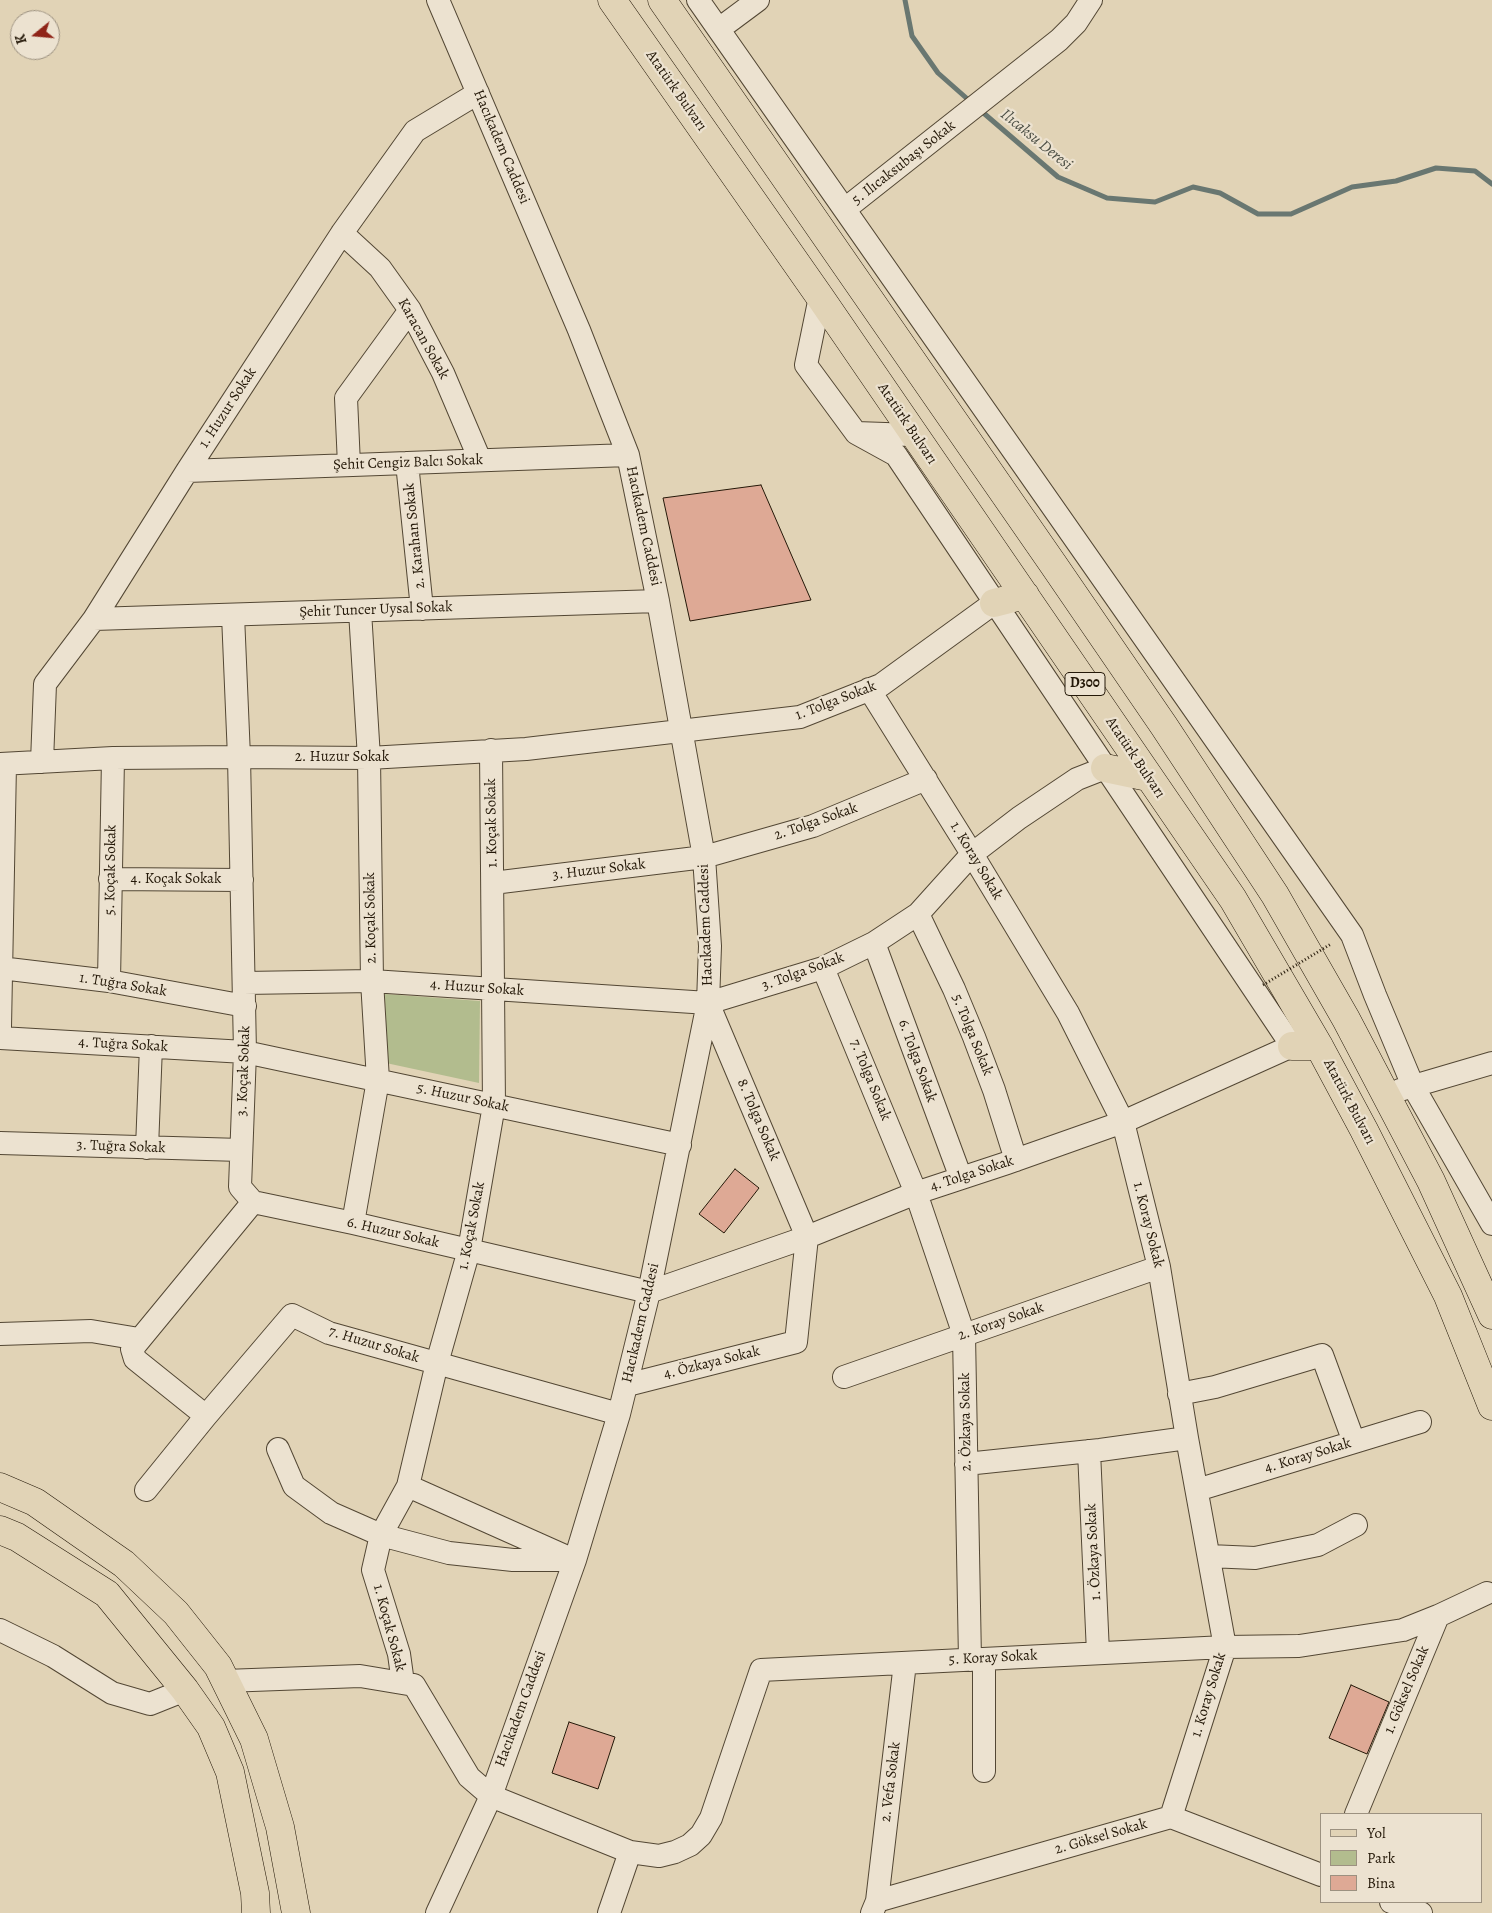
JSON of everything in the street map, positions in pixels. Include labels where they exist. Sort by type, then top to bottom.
[{"type":"main road","name":"Atatürk Bulvarı","points":[[612,0],[820,296],[1233,899],[1319,1046],[1364,1130],[1448,1296],[1492,1406]]},
{"type":"main road","name":"D300","points":[[662,0],[1053,564],[1275,895],[1346,1019],[1431,1181],[1492,1315]]},
{"type":"main road","points":[[994,603],[1025,595]]},
{"type":"main road","points":[[1105,768],[1148,777]]},
{"type":"main road","points":[[1292,1046],[1319,1046]]},
{"type":"main road","points":[[0,1487],[35,1502],[124,1564],[176,1613],[218,1666],[254,1739],[280,1828],[296,1913]]},
{"type":"main road","points":[[0,1530],[17,1537],[108,1594],[185,1690],[211,1727],[230,1772],[254,1893],[256,1913]]},
{"type":"street","name":"Hacıkadem Caddesi","points":[[437,1913],[491,1796],[574,1560],[619,1414],[649,1292],[708,1003],[710,946],[704,857],[658,601],[628,455],[579,330],[438,0]]},
{"type":"street","points":[[698,0],[1352,935],[1413,1086],[1492,1224]]},
{"type":"street","points":[[719,29],[758,0]]},
{"type":"street","name":"5. Ilıcaksubaşı Sokak","points":[[845,210],[1059,40],[1076,23],[1091,0]]},
{"type":"street","name":"1. Huzur Sokak","points":[[42,762],[45,684],[94,620],[187,471],[342,232],[416,131],[478,93]]},
{"type":"street","name":"Karacan Sokak","points":[[342,232],[380,268],[410,310],[443,372],[480,460]]},
{"type":"street","points":[[820,296],[806,365],[856,433],[896,456],[1292,1046]]},
{"type":"street","points":[[349,465],[346,398],[410,310]]},
{"type":"street","points":[[856,433],[914,435]]},
{"type":"street","name":"Şehit Cengiz Balcı Sokak","points":[[187,471],[628,455]]},
{"type":"street","name":"2. Karahan Sokak","points":[[407,463],[422,609]]},
{"type":"street","name":"Şehit Tuncer Uysal Sokak","points":[[94,620],[658,601]]},
{"type":"street","name":"1. Tolga Sokak","points":[[682,730],[800,717],[881,685],[994,603]]},
{"type":"street","name":"2. Koçak Sokak","points":[[353,1223],[378,1080],[372,981],[369,758],[360,611]]},
{"type":"street","name":"3. Koçak Sokak","points":[[233,615],[239,757],[246,1052],[240,1187],[253,1202]]},
{"type":"street","name":"1. Koray Sokak","points":[[869,689],[1068,1013],[1123,1122],[1159,1267],[1179,1394],[1210,1556],[1225,1647],[1171,1817]]},
{"type":"street","name":"2. Huzur Sokak","points":[[3,764],[113,758],[369,758],[526,749],[682,730]]},
{"type":"street","name":"1. Koçak Sokak","points":[[403,1683],[399,1654],[373,1570],[381,1535],[408,1486],[437,1363],[469,1250],[494,1105],[491,750]]},
{"type":"street","name":"5. Koçak Sokak","points":[[109,981],[113,758]]},
{"type":"street","points":[[0,1027],[3,764]]},
{"type":"street","name":"3. Tolga Sokak","points":[[708,1003],[824,968],[874,944],[918,914],[972,854],[1019,818],[1077,780],[1105,768]]},
{"type":"street","name":"2. Tolga Sokak","points":[[704,857],[812,826],[926,780]]},
{"type":"street","name":"3. Huzur Sokak","points":[[493,883],[704,857]]},
{"type":"street","name":"4. Koçak Sokak","points":[[110,879],[242,880]]},
{"type":"street","name":"5. Tolga Sokak","points":[[918,914],[954,989],[974,1037],[994,1090],[1016,1160]]},
{"type":"street","name":"6. Tolga Sokak","points":[[874,944],[961,1178]]},
{"type":"street","name":"1. Tuğra Sokak","points":[[1,968],[109,981],[245,1006]]},
{"type":"street","name":"7. Tolga Sokak","points":[[824,968],[916,1193]]},
{"type":"street","name":"4. Huzur Sokak","points":[[244,983],[372,981],[708,1003]]},
{"type":"street","name":"8. Tolga Sokak","points":[[708,1003],[807,1237]]},
{"type":"street","name":"4. Tuğra Sokak","points":[[0,1038],[246,1052]]},
{"type":"street","points":[[147,1148],[151,1046]]},
{"type":"street","name":"4. Tolga Sokak","points":[[649,1292],[807,1237],[916,1193],[1123,1122],[1292,1046]]},
{"type":"street","name":"5. Huzur Sokak","points":[[246,1052],[680,1145]]},
{"type":"street","points":[[1384,1094],[1492,1063]]},
{"type":"street","name":"3. Tuğra Sokak","points":[[0,1143],[241,1150]]},
{"type":"street","name":"2. Özkaya Sokak","points":[[916,1193],[964,1335],[966,1464],[984,1771]]},
{"type":"street","points":[[206,1416],[135,1359],[132,1349],[253,1202]]},
{"type":"street","name":"6. Huzur Sokak","points":[[253,1202],[353,1223],[649,1292]]},
{"type":"street","name":"4. Özkaya Sokak","points":[[627,1385],[796,1342],[807,1237]]},
{"type":"street","name":"2. Koray Sokak","points":[[844,1377],[1159,1267]]},
{"type":"street","name":"7. Huzur Sokak","points":[[146,1490],[292,1315],[329,1333],[619,1414]]},
{"type":"street","points":[[0,1334],[92,1331],[139,1339]]},
{"type":"street","points":[[1179,1394],[1216,1387],[1322,1355],[1354,1442]]},
{"type":"street","name":"4. Koray Sokak","points":[[1197,1490],[1420,1422]]},
{"type":"street","points":[[966,1464],[1187,1438]]},
{"type":"street","points":[[278,1449],[294,1486],[330,1513],[381,1535],[450,1553],[513,1560],[574,1560]]},
{"type":"street","name":"1. Özkaya Sokak","points":[[1089,1451],[1098,1653]]},
{"type":"street","points":[[408,1486],[574,1560]]},
{"type":"street","points":[[1210,1556],[1255,1558],[1318,1545],[1356,1525]]},
{"type":"street","points":[[1438,1616],[1487,1593]]},
{"type":"street","name":"5. Koray Sokak","points":[[630,1852],[659,1856],[675,1852],[690,1845],[701,1835],[711,1818],[760,1670],[1225,1647],[1299,1646],[1403,1630],[1438,1616]]},
{"type":"street","name":"1. Göksel Sokak","points":[[1356,1813],[1438,1616]]},
{"type":"street","points":[[0,1630],[53,1656],[112,1693],[150,1704],[185,1690]]},
{"type":"street","name":"2. Vefa Sokak","points":[[874,1907],[905,1663]]},
{"type":"street","points":[[225,1681],[360,1676],[414,1685],[469,1777],[491,1796],[630,1852],[609,1913]]},
{"type":"street","points":[[1171,1817],[1320,1875]]},
{"type":"street","name":"2. Göksel Sokak","points":[[874,1907],[1171,1817]]},
{"type":"street","points":[[1394,1903],[1421,1913]]},
{"type":"path","points":[[1263,985],[1331,944]]},
{"type":"green space","points":[[385,994],[480,1001],[479,1083],[386,1063]]},
{"type":"building","points":[[761,485],[811,600],[690,621],[663,498]]},
{"type":"building","points":[[735,1169],[759,1188],[724,1233],[699,1214]]},
{"type":"building","points":[[1351,1685],[1389,1702],[1367,1754],[1329,1738]]},
{"type":"building","points":[[569,1722],[615,1737],[598,1789],[552,1773]]},
{"type":"waterway","name":"Ilıcaksu Deresi","points":[[905,0],[912,36],[938,73],[972,103]]},
{"type":"waterway","name":"Ilıcaksu Deresi","points":[[980,110],[1058,177],[1107,198],[1155,202],[1193,187],[1220,193],[1258,214],[1291,214],[1352,187],[1396,181],[1436,168],[1475,171],[1492,184]]}]
